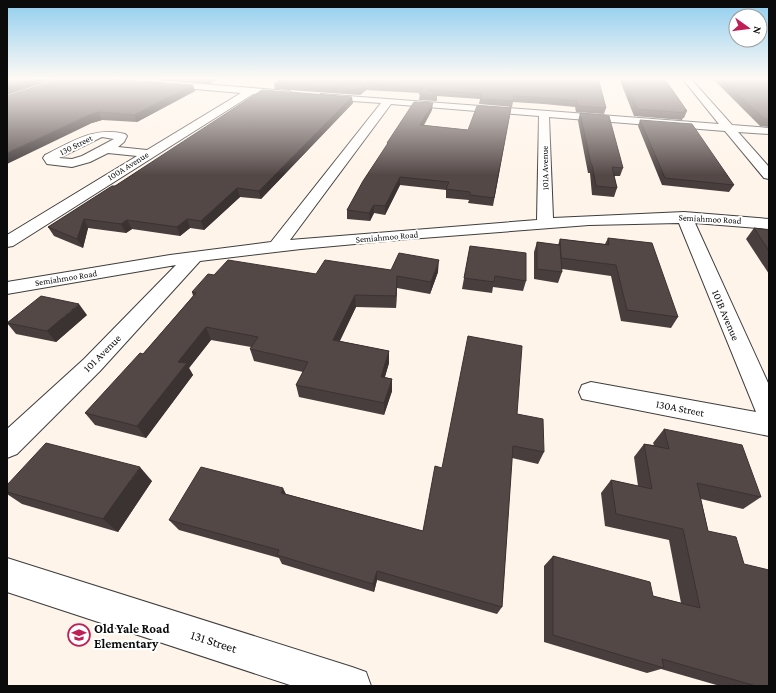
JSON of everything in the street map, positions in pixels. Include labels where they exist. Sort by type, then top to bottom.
[{"type":"street","name":"100A Avenue","points":[[7,242],[219,110]]},
{"type":"street","points":[[276,247],[381,110]]},
{"type":"street","points":[[500,110],[769,131]]},
{"type":"street","points":[[714,110],[769,175]]},
{"type":"street","name":"101A Avenue","points":[[544,114],[545,224]]},
{"type":"street","name":"130 Street","points":[[106,149],[120,140],[121,136],[102,134],[94,136],[49,158],[51,161],[72,163],[86,159],[106,149],[148,154]]},
{"type":"street","name":"Semiahmoo Road","points":[[7,288],[194,257],[276,247],[545,224],[684,217],[719,218],[769,224]]},
{"type":"street","name":"101B Avenue","points":[[684,217],[769,413]]},
{"type":"street","name":"101 Avenue","points":[[7,446],[92,365],[194,257]]},
{"type":"street","name":"130A Street","points":[[591,392],[769,425]]},
{"type":"street","name":"131 Street","points":[[7,575],[352,686]]},
{"type":"building","points":[[7,110],[143,110],[134,115],[99,112],[89,115],[7,153]]},
{"type":"building","points":[[231,110],[339,110],[259,191],[237,188],[201,221],[187,219],[177,227],[127,220],[121,224],[84,219],[77,239],[48,227],[112,186],[115,186]]},
{"type":"building","points":[[409,110],[429,110],[420,125],[468,130],[475,110],[511,110],[494,198],[470,195],[470,192],[446,189],[449,182],[400,177],[385,206],[374,205],[369,213],[347,210]]},
{"type":"building","points":[[653,110],[687,110],[684,111],[685,113]]},
{"type":"building","points":[[755,110],[769,110],[769,119],[764,119]]},
{"type":"building","points":[[580,113],[609,116],[623,168],[612,167],[617,188],[596,186]]},
{"type":"building","points":[[640,120],[692,124],[734,185],[665,178]]},
{"type":"building","points":[[754,228],[769,230],[769,251]]},
{"type":"building","points":[[608,238],[652,243],[678,317],[627,310],[616,265],[561,258],[560,239],[609,245]]},
{"type":"building","points":[[537,242],[560,245],[562,272],[537,269]]},
{"type":"building","points":[[470,246],[526,253],[526,281],[495,276],[494,282],[464,278]]},
{"type":"building","points":[[399,253],[439,260],[431,282],[397,276],[396,296],[355,295],[333,340],[389,351],[381,377],[392,379],[384,403],[296,385],[308,362],[250,349],[258,337],[206,327],[178,362],[187,363],[137,426],[85,413],[140,353],[143,354],[196,293],[192,292],[208,274],[214,275],[228,260],[316,274],[325,260],[391,270]]},
{"type":"building","points":[[41,296],[79,304],[47,331],[7,323]]},
{"type":"building","points":[[468,336],[522,346],[517,414],[543,419],[544,452],[513,446],[502,607],[377,571],[373,584],[277,555],[279,550],[169,520],[201,467],[283,488],[281,493],[423,531],[435,466],[442,468]]},
{"type":"building","points":[[664,429],[742,445],[761,497],[697,483],[708,531],[736,537],[744,564],[769,570],[769,686],[756,686],[662,659],[664,668],[553,635],[553,556],[650,582],[653,596],[700,608],[683,529],[616,514],[611,480],[652,489],[644,444],[669,449]]},
{"type":"building","points":[[46,443],[140,467],[103,519],[7,492],[7,485]]},
{"type":"place","name":"Old Yale Road Elementary","points":[[79,635]]}]
